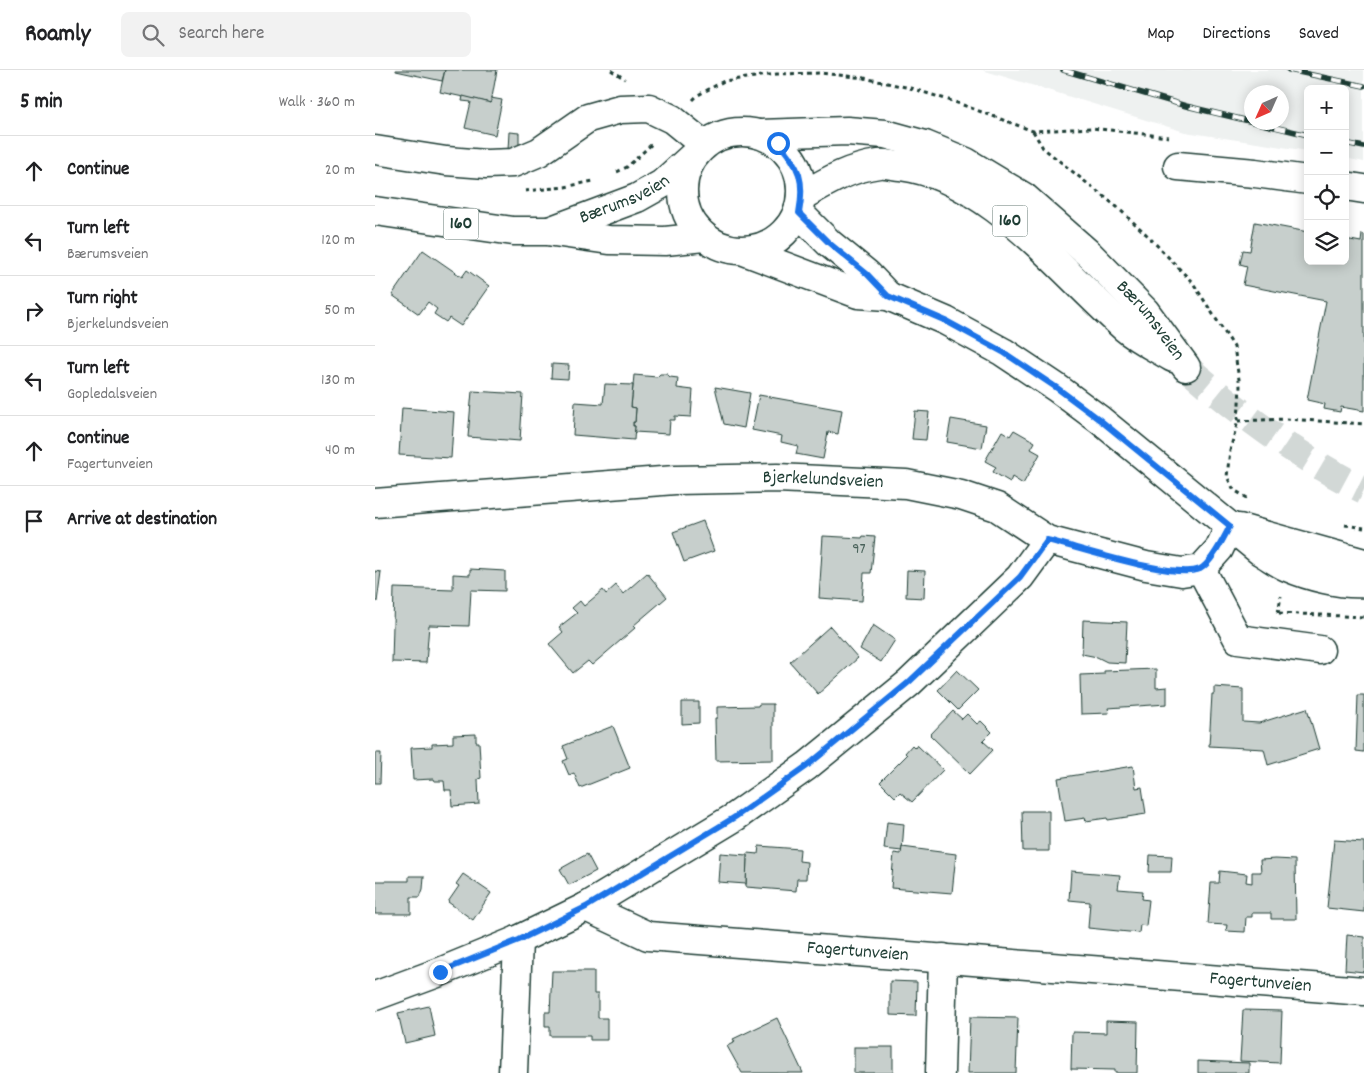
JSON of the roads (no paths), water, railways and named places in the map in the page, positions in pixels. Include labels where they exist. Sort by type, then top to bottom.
[{"type":"main road","points":[[375,150],[446,161],[486,164],[513,163],[539,152],[587,118],[620,109],[649,108],[672,119],[700,150]]},
{"type":"main road","name":"Bærumsveien","points":[[760,134],[847,131],[885,134],[925,145],[966,162],[1024,197],[1090,255],[1145,311],[1186,367],[1126,329],[1018,227],[986,202],[953,182],[916,168],[880,164],[843,173],[800,204]]},
{"type":"main road","name":"160","points":[[737,132],[760,134],[778,143],[791,158],[800,176],[800,204],[784,235],[765,247],[744,251],[723,248],[704,238],[689,220],[683,198],[685,175],[700,150],[719,136],[737,132]]},
{"type":"main road","name":"Bærumsveien","points":[[547,231],[637,198],[662,184],[700,150]]},
{"type":"main road","points":[[1178,166],[1304,179]]},
{"type":"main road","points":[[1349,187],[1364,189]]},
{"type":"main road","points":[[800,204],[829,243],[867,274],[888,296]]},
{"type":"main road","name":"Bærumsveien","points":[[375,211],[513,231],[547,231],[609,240],[665,241],[704,238]]},
{"type":"main road","points":[[744,251],[857,294],[888,296],[946,321],[1003,352],[1057,388],[1100,420],[1260,551],[1287,567],[1327,579],[1356,584],[1364,583]]},
{"type":"main road","name":"Bjerkelundsveien","points":[[375,503],[675,480],[777,478],[906,484],[961,495],[997,507],[1047,540],[1146,566],[1182,572],[1201,569]]},
{"type":"main road","points":[[1230,526],[1364,563]]},
{"type":"main road","points":[[1230,526],[1219,549],[1201,569],[1238,639],[1320,650]]},
{"type":"main road","points":[[375,996],[519,940],[586,907],[735,817],[807,766],[909,682],[1020,577],[1047,540]]},
{"type":"main road","name":"Fagertunveien","points":[[586,907],[648,936],[1364,991]]},
{"type":"main road","points":[[513,1073],[519,940]]},
{"type":"main road","points":[[940,1073],[943,958]]},
{"type":"tunnel","points":[[1186,367],[1227,402],[1271,434],[1316,464],[1364,490]]},
{"type":"railway","points":[[1063,70],[1186,106],[1304,134]]},
{"type":"railway","points":[[1289,70],[1364,86]]},
{"type":"railway","points":[[1349,144],[1364,147]]}]
